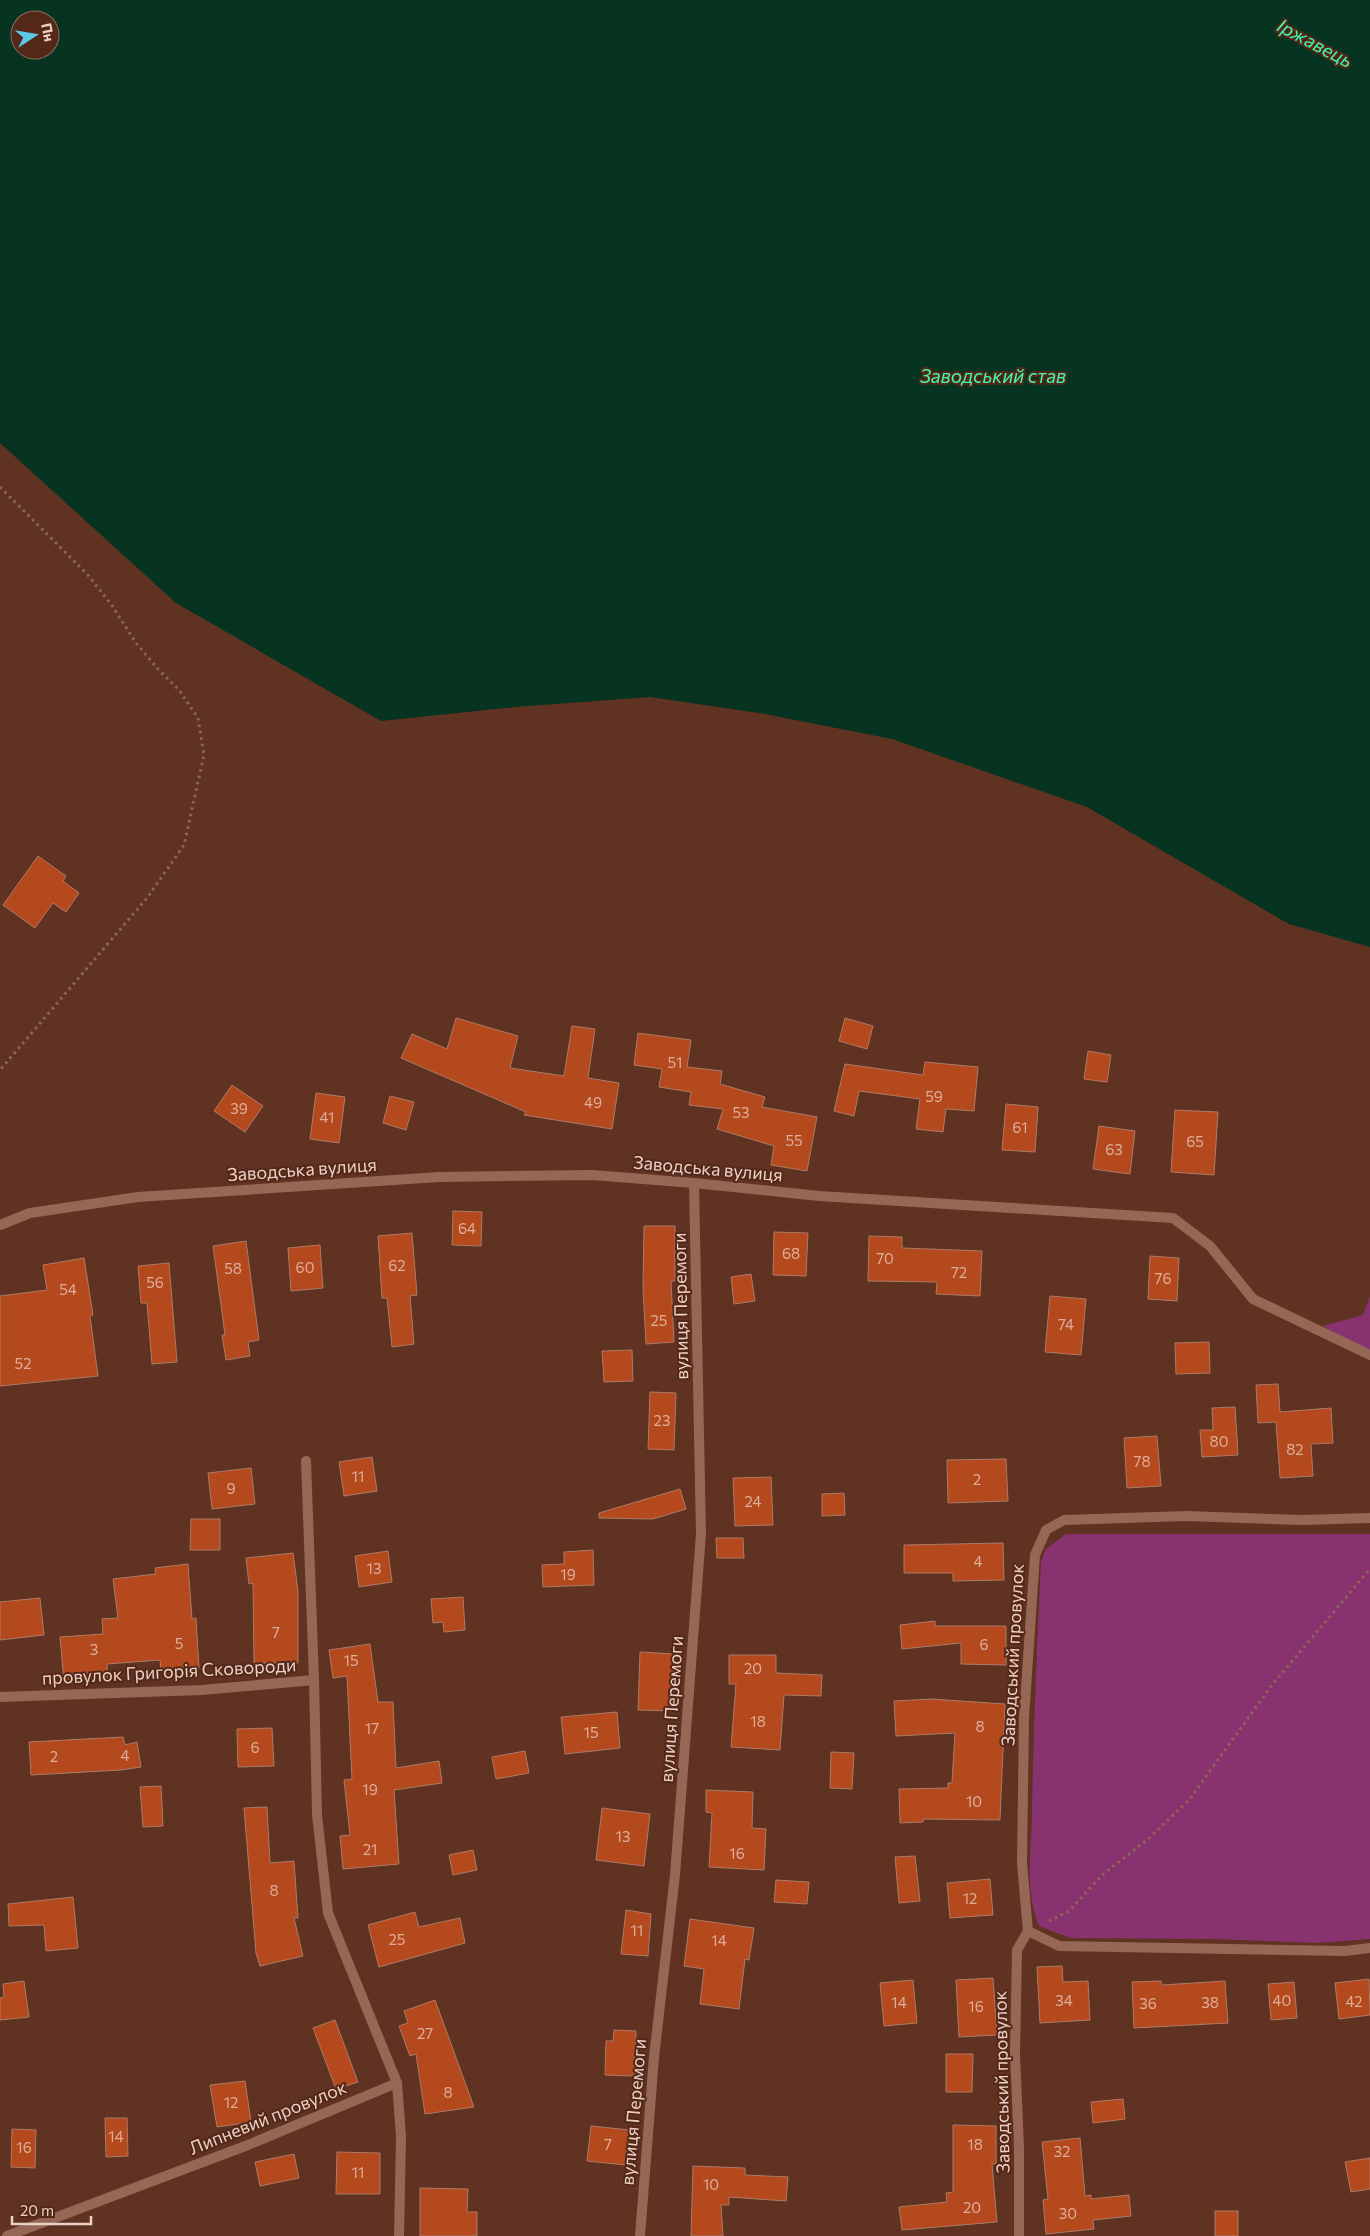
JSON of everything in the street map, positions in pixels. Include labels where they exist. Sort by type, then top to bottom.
[{"type":"street","name":"Заводська вулиця","points":[[0,1225],[30,1213],[138,1197],[439,1177],[592,1175],[819,1196],[1173,1218],[1210,1246],[1253,1299],[1370,1354]]},
{"type":"street","name":"вулиця Перемоги","points":[[640,2236],[654,2057],[675,1874],[701,1534],[694,1183]]},
{"type":"street","points":[[306,1461],[314,1680]]},
{"type":"street","name":"Заводський провулок","points":[[1019,2236],[1019,2148],[1015,2054],[1017,1950],[1028,1932],[1022,1864],[1024,1718],[1035,1555],[1046,1530],[1064,1520],[1186,1516],[1302,1520],[1370,1518]]},
{"type":"street","name":"провулок Григорія Сковороди","points":[[0,1697],[202,1690],[314,1680],[317,1814],[328,1914],[397,2083]]},
{"type":"street","points":[[1028,1932],[1059,1946],[1345,1951],[1370,1948]]},
{"type":"street","points":[[397,2083],[401,2136],[399,2236]]},
{"type":"street","name":"Липневий провулок","points":[[6,2236],[248,2145],[397,2083]]},
{"type":"path","points":[[0,486],[87,574],[111,604],[136,643],[179,690],[198,718],[204,756],[184,845],[146,898],[0,1070]]},
{"type":"path","points":[[1028,1932],[1070,1911],[1101,1876],[1148,1839],[1190,1800],[1272,1685],[1370,1569]]},
{"type":"shaded area","points":[[1370,1296],[1370,1354],[1323,1326],[1363,1315]]},
{"type":"shaded area","points":[[1066,1534],[1370,1534],[1370,1939],[1317,1943],[1213,1939],[1070,1938],[1039,1926],[1032,1900],[1030,1873],[1041,1562],[1046,1549]]},
{"type":"water","name":"Заводський став","points":[[0,0],[1370,0],[1370,947],[1289,924],[1087,807],[892,739],[765,714],[650,697],[515,707],[381,721],[176,603],[0,443]]},
{"type":"building","points":[[38,856],[66,876],[63,881],[79,893],[66,912],[53,903],[35,928],[3,905]]},
{"type":"building","points":[[456,1018],[518,1036],[510,1068],[564,1076],[572,1026],[595,1029],[588,1078],[619,1083],[612,1129],[524,1115],[526,1112],[401,1058],[412,1034],[447,1049]]},
{"type":"building","points":[[845,1018],[873,1026],[867,1049],[839,1041]]},
{"type":"building","points":[[638,1033],[691,1040],[687,1067],[722,1071],[720,1084],[765,1097],[762,1107],[817,1117],[807,1171],[771,1165],[774,1146],[717,1129],[723,1109],[689,1105],[691,1092],[659,1087],[662,1069],[634,1065]]},
{"type":"building","points":[[1088,1051],[1111,1055],[1107,1082],[1084,1079]]},
{"type":"building","points":[[925,1062],[978,1067],[974,1111],[946,1109],[943,1132],[916,1129],[920,1099],[859,1091],[854,1116],[834,1111],[845,1064],[923,1075]]},
{"type":"building","points":[[232,1085],[263,1106],[245,1132],[214,1111]]},
{"type":"building","points":[[316,1093],[345,1097],[339,1143],[310,1139]]},
{"type":"building","points":[[390,1096],[414,1102],[406,1130],[383,1123]]},
{"type":"building","points":[[1006,1104],[1038,1107],[1035,1152],[1002,1150]]},
{"type":"building","points":[[1175,1110],[1218,1112],[1214,1175],[1171,1172]]},
{"type":"building","points":[[1099,1126],[1135,1131],[1130,1174],[1093,1169]]},
{"type":"building","points":[[453,1211],[482,1212],[481,1246],[452,1245]]},
{"type":"building","points":[[644,1226],[675,1226],[675,1281],[671,1281],[674,1342],[646,1344],[643,1288]]},
{"type":"building","points":[[774,1232],[808,1233],[806,1276],[773,1275]]},
{"type":"building","points":[[412,1233],[417,1295],[410,1296],[414,1344],[392,1347],[387,1298],[382,1298],[378,1236]]},
{"type":"building","points":[[869,1236],[902,1237],[902,1248],[982,1251],[980,1296],[936,1294],[937,1282],[868,1281]]},
{"type":"building","points":[[246,1241],[259,1340],[248,1342],[250,1356],[226,1360],[222,1335],[225,1335],[213,1246]]},
{"type":"building","points":[[320,1245],[323,1288],[291,1291],[288,1248]]},
{"type":"building","points":[[1150,1256],[1179,1258],[1177,1301],[1148,1299]]},
{"type":"building","points":[[84,1258],[93,1315],[90,1316],[98,1376],[0,1386],[0,1296],[47,1290],[43,1265]]},
{"type":"building","points":[[169,1263],[177,1362],[152,1364],[147,1303],[141,1303],[138,1266]]},
{"type":"building","points":[[751,1274],[755,1301],[734,1304],[731,1277]]},
{"type":"building","points":[[1050,1296],[1086,1299],[1081,1355],[1045,1352]]},
{"type":"building","points":[[1209,1342],[1210,1373],[1176,1374],[1175,1343]]},
{"type":"building","points":[[632,1350],[633,1381],[604,1382],[602,1351]]},
{"type":"building","points":[[1278,1384],[1280,1412],[1331,1408],[1333,1443],[1311,1444],[1313,1476],[1280,1478],[1276,1422],[1258,1423],[1256,1385]]},
{"type":"building","points":[[650,1392],[676,1393],[674,1450],[648,1449]]},
{"type":"building","points":[[1235,1407],[1238,1455],[1202,1457],[1200,1430],[1213,1430],[1212,1408]]},
{"type":"building","points":[[1157,1436],[1161,1486],[1127,1488],[1124,1438]]},
{"type":"building","points":[[372,1457],[377,1491],[344,1496],[339,1462]]},
{"type":"building","points":[[1006,1459],[1008,1501],[948,1503],[947,1460]]},
{"type":"building","points":[[251,1468],[255,1504],[212,1509],[208,1473]]},
{"type":"building","points":[[771,1477],[773,1525],[735,1526],[733,1478]]},
{"type":"building","points":[[680,1489],[686,1509],[653,1519],[599,1518],[599,1513]]},
{"type":"building","points":[[844,1493],[845,1515],[822,1516],[822,1494]]},
{"type":"building","points":[[191,1519],[220,1519],[220,1550],[190,1550]]},
{"type":"building","points":[[716,1538],[743,1538],[744,1558],[717,1558]]},
{"type":"building","points":[[1003,1543],[1004,1580],[953,1581],[953,1573],[904,1573],[904,1545]]},
{"type":"building","points":[[593,1550],[594,1585],[543,1587],[542,1565],[564,1564],[564,1552]]},
{"type":"building","points":[[388,1551],[392,1582],[359,1587],[355,1556]]},
{"type":"building","points":[[293,1553],[298,1591],[298,1663],[254,1663],[253,1583],[249,1584],[246,1558]]},
{"type":"building","points":[[188,1564],[192,1619],[196,1618],[199,1668],[161,1670],[160,1660],[107,1664],[108,1679],[64,1682],[60,1637],[103,1634],[102,1619],[118,1618],[113,1579],[156,1574],[155,1568]]},
{"type":"building","points":[[463,1597],[465,1630],[444,1632],[443,1622],[433,1623],[431,1599]]},
{"type":"building","points":[[40,1598],[44,1635],[0,1640],[0,1602]]},
{"type":"building","points":[[935,1621],[935,1626],[1006,1626],[1006,1665],[961,1664],[961,1643],[902,1649],[900,1625]]},
{"type":"building","points":[[370,1644],[378,1702],[393,1702],[396,1768],[439,1761],[442,1783],[394,1790],[399,1864],[343,1869],[340,1836],[350,1835],[344,1780],[352,1779],[347,1676],[333,1678],[329,1650]]},
{"type":"building","points":[[640,1652],[674,1654],[672,1711],[638,1710]]},
{"type":"building","points":[[729,1655],[776,1655],[776,1673],[822,1675],[821,1696],[784,1695],[780,1750],[731,1747],[736,1684],[729,1684]]},
{"type":"building","points":[[932,1699],[1005,1704],[1000,1820],[923,1819],[923,1822],[900,1823],[899,1789],[948,1788],[948,1783],[952,1783],[955,1733],[896,1736],[894,1701]]},
{"type":"building","points":[[617,1712],[620,1748],[565,1754],[561,1717]]},
{"type":"building","points":[[272,1728],[274,1766],[238,1767],[237,1729]]},
{"type":"building","points":[[123,1737],[125,1745],[137,1742],[141,1767],[121,1770],[31,1775],[29,1742]]},
{"type":"building","points":[[525,1751],[529,1773],[496,1779],[492,1757]]},
{"type":"building","points":[[831,1752],[854,1753],[852,1789],[830,1788]]},
{"type":"building","points":[[161,1786],[163,1826],[143,1827],[140,1787]]},
{"type":"building","points":[[706,1790],[753,1792],[752,1828],[766,1829],[764,1870],[709,1867],[712,1813],[706,1812]]},
{"type":"building","points":[[267,1807],[270,1863],[294,1861],[298,1918],[294,1918],[303,1956],[260,1966],[256,1953],[244,1808]]},
{"type":"building","points":[[602,1808],[650,1814],[644,1866],[596,1860]]},
{"type":"building","points":[[473,1850],[477,1870],[453,1875],[449,1855]]},
{"type":"building","points":[[915,1856],[920,1901],[899,1903],[895,1857]]},
{"type":"building","points":[[990,1879],[993,1915],[950,1918],[947,1883]]},
{"type":"building","points":[[776,1880],[809,1882],[807,1904],[774,1902]]},
{"type":"building","points":[[73,1897],[78,1948],[46,1951],[44,1925],[9,1926],[8,1904]]},
{"type":"building","points":[[626,1910],[651,1914],[648,1956],[621,1954]]},
{"type":"building","points":[[415,1912],[419,1927],[460,1918],[465,1943],[379,1967],[368,1925]]},
{"type":"building","points":[[690,1919],[754,1928],[749,1960],[745,1959],[739,2009],[700,2004],[704,1969],[684,1966]]},
{"type":"building","points":[[1062,1966],[1063,1982],[1088,1981],[1090,2020],[1040,2023],[1037,1967]]},
{"type":"building","points":[[993,1978],[997,2035],[959,2037],[956,1980]]},
{"type":"building","points":[[1369,1979],[1370,2015],[1339,2019],[1335,1983]]},
{"type":"building","points":[[913,1980],[917,2023],[884,2026],[880,1983]]},
{"type":"building","points":[[24,1981],[29,2017],[0,2020],[0,1998],[4,1997],[3,1984]]},
{"type":"building","points":[[1161,1981],[1162,1985],[1225,1981],[1228,2023],[1134,2028],[1132,1982]]},
{"type":"building","points":[[1294,1982],[1297,2018],[1271,2020],[1268,1984]]},
{"type":"building","points":[[435,2000],[474,2107],[425,2114],[416,2054],[410,2056],[399,2026],[408,2023],[404,2011]]},
{"type":"building","points":[[335,2020],[358,2082],[336,2089],[313,2028]]},
{"type":"building","points":[[614,2030],[636,2031],[634,2076],[605,2075],[606,2041],[613,2041]]},
{"type":"building","points":[[946,2054],[973,2054],[972,2092],[946,2092]]},
{"type":"building","points":[[245,2081],[251,2122],[217,2127],[210,2085]]},
{"type":"building","points":[[1123,2099],[1125,2119],[1093,2123],[1091,2102]]},
{"type":"building","points":[[105,2118],[127,2118],[128,2156],[106,2157]]},
{"type":"building","points":[[953,2125],[996,2126],[996,2164],[992,2164],[997,2222],[902,2230],[899,2207],[947,2202],[946,2193],[953,2192]]},
{"type":"building","points":[[591,2126],[630,2130],[626,2165],[587,2161]]},
{"type":"building","points":[[12,2129],[36,2130],[35,2168],[11,2167]]},
{"type":"building","points":[[1080,2138],[1085,2196],[1091,2195],[1091,2199],[1129,2195],[1131,2216],[1093,2220],[1094,2229],[1046,2234],[1043,2200],[1048,2199],[1042,2142]]},
{"type":"building","points":[[337,2152],[380,2153],[380,2194],[336,2194]]},
{"type":"building","points":[[294,2154],[299,2178],[260,2186],[255,2162]]},
{"type":"building","points":[[1370,2158],[1370,2189],[1351,2192],[1345,2162]]},
{"type":"building","points":[[693,2166],[745,2168],[745,2175],[788,2177],[786,2201],[729,2197],[729,2205],[721,2205],[723,2236],[691,2236]]},
{"type":"building","points":[[420,2188],[468,2189],[467,2212],[477,2212],[477,2236],[420,2236]]},
{"type":"building","points":[[1215,2211],[1238,2211],[1238,2236],[1215,2236]]},
{"type":"water label","name":"Іржавець","points":[[1315,43]]}]
